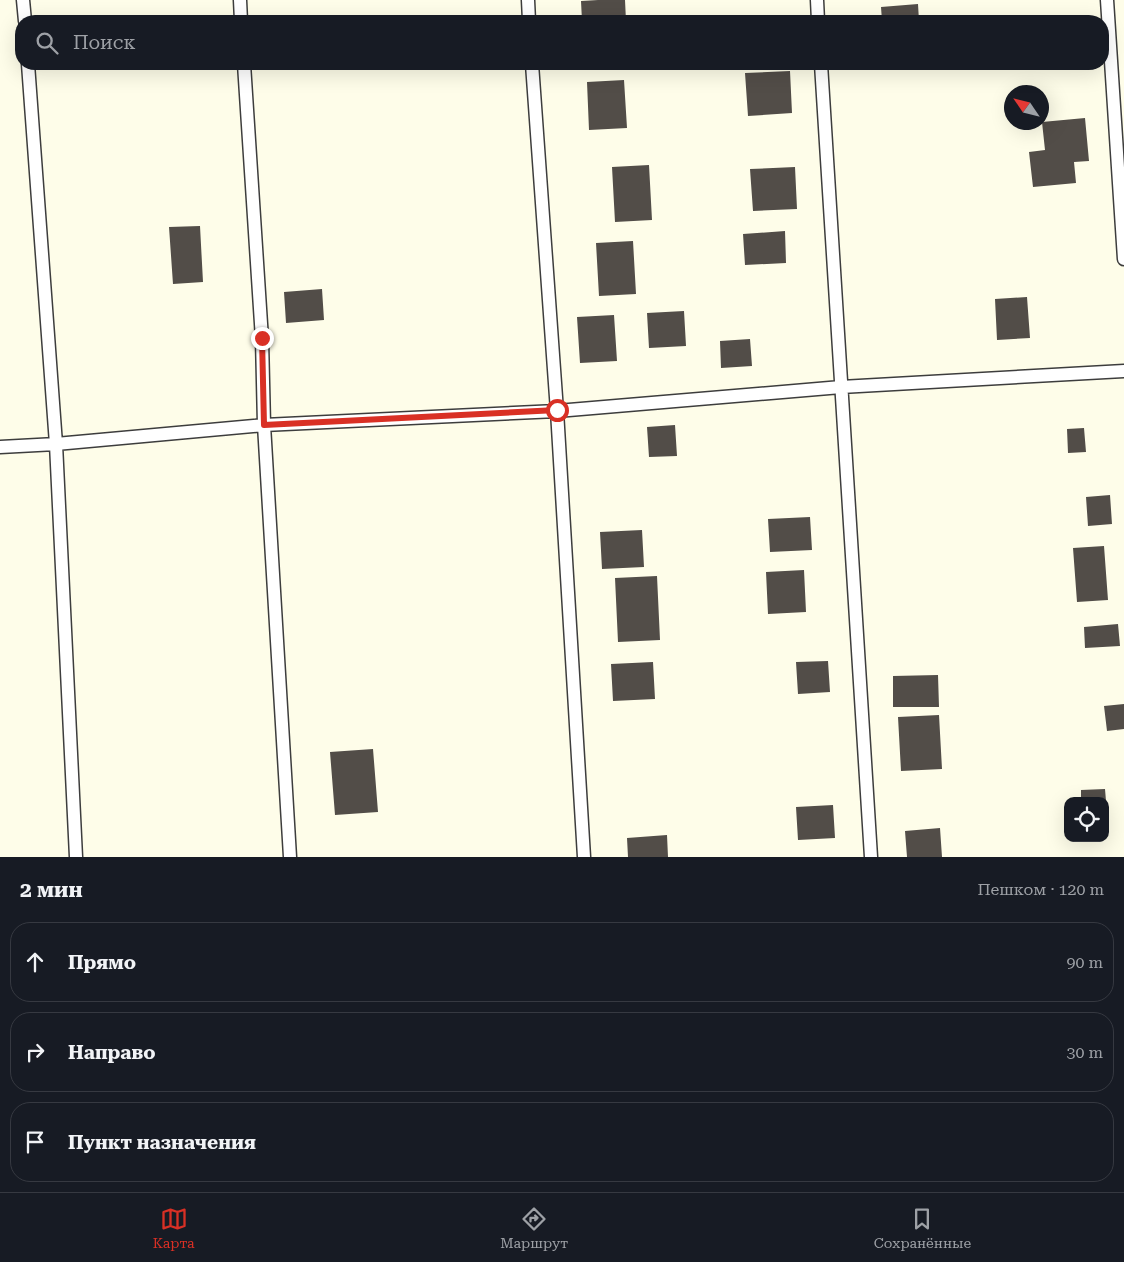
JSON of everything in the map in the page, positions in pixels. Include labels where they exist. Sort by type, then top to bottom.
[{"type":"lane","points":[[23,0],[24,15]]},
{"type":"lane","points":[[240,0],[241,15]]},
{"type":"lane","points":[[528,0],[529,15]]},
{"type":"lane","points":[[817,0],[818,15]]},
{"type":"lane","points":[[1107,0],[1108,15]]},
{"type":"lane","points":[[1109,30],[1124,259]]},
{"type":"lane","points":[[28,70],[56,444],[76,857]]},
{"type":"lane","points":[[244,70],[262,338],[264,425],[290,857]]},
{"type":"lane","points":[[532,70],[557,410],[584,857]]},
{"type":"lane","points":[[821,70],[871,857]]},
{"type":"lane","points":[[0,447],[56,444],[264,425],[557,410],[841,387],[1124,371]]},
{"type":"building","points":[[625,0],[626,15],[582,15],[581,1]]},
{"type":"building","points":[[918,4],[919,15],[882,15],[881,7]]},
{"type":"building","points":[[790,71],[792,113],[748,116],[745,73]]},
{"type":"building","points":[[624,80],[627,128],[589,130],[587,82]]},
{"type":"building","points":[[1085,118],[1089,161],[1074,162],[1076,183],[1033,187],[1029,152],[1045,150],[1043,130],[1049,130],[1049,121]]},
{"type":"building","points":[[649,165],[652,220],[615,222],[612,167]]},
{"type":"building","points":[[795,167],[797,209],[753,211],[750,169]]},
{"type":"building","points":[[200,226],[203,282],[173,284],[169,227]]},
{"type":"building","points":[[785,231],[786,263],[745,265],[743,234]]},
{"type":"building","points":[[633,241],[636,294],[599,296],[596,243]]},
{"type":"building","points":[[322,289],[324,320],[286,323],[284,292]]},
{"type":"building","points":[[1027,297],[1030,338],[997,340],[995,299]]},
{"type":"building","points":[[684,311],[686,346],[649,348],[647,313]]},
{"type":"building","points":[[614,315],[617,361],[580,363],[577,317]]},
{"type":"building","points":[[750,339],[752,366],[721,368],[720,341]]},
{"type":"building","points":[[675,425],[677,456],[649,457],[647,427]]},
{"type":"building","points":[[1084,428],[1086,452],[1068,453],[1067,429]]},
{"type":"building","points":[[1110,495],[1112,524],[1088,526],[1086,497]]},
{"type":"building","points":[[810,517],[812,550],[770,552],[768,519]]},
{"type":"building","points":[[642,530],[644,567],[602,569],[600,532]]},
{"type":"building","points":[[1104,546],[1108,600],[1077,602],[1073,548]]},
{"type":"building","points":[[804,570],[806,612],[768,614],[766,572]]},
{"type":"building","points":[[657,576],[660,640],[618,642],[615,578]]},
{"type":"building","points":[[1118,624],[1120,646],[1085,648],[1084,627]]},
{"type":"building","points":[[828,661],[830,692],[798,694],[796,662]]},
{"type":"building","points":[[653,662],[655,699],[613,701],[611,664]]},
{"type":"building","points":[[938,675],[939,707],[893,707],[893,676]]},
{"type":"building","points":[[1124,704],[1124,729],[1107,731],[1104,706]]},
{"type":"building","points":[[939,715],[942,769],[901,771],[898,717]]},
{"type":"building","points":[[373,749],[378,812],[335,815],[330,752]]},
{"type":"building","points":[[1105,789],[1106,797],[1081,797],[1081,790]]},
{"type":"building","points":[[833,805],[835,838],[798,840],[796,807]]},
{"type":"building","points":[[940,828],[942,857],[907,857],[905,831]]},
{"type":"building","points":[[667,835],[668,857],[628,857],[627,838]]},
{"type":"route","points":[[262,338],[264,425],[557,410]]}]
